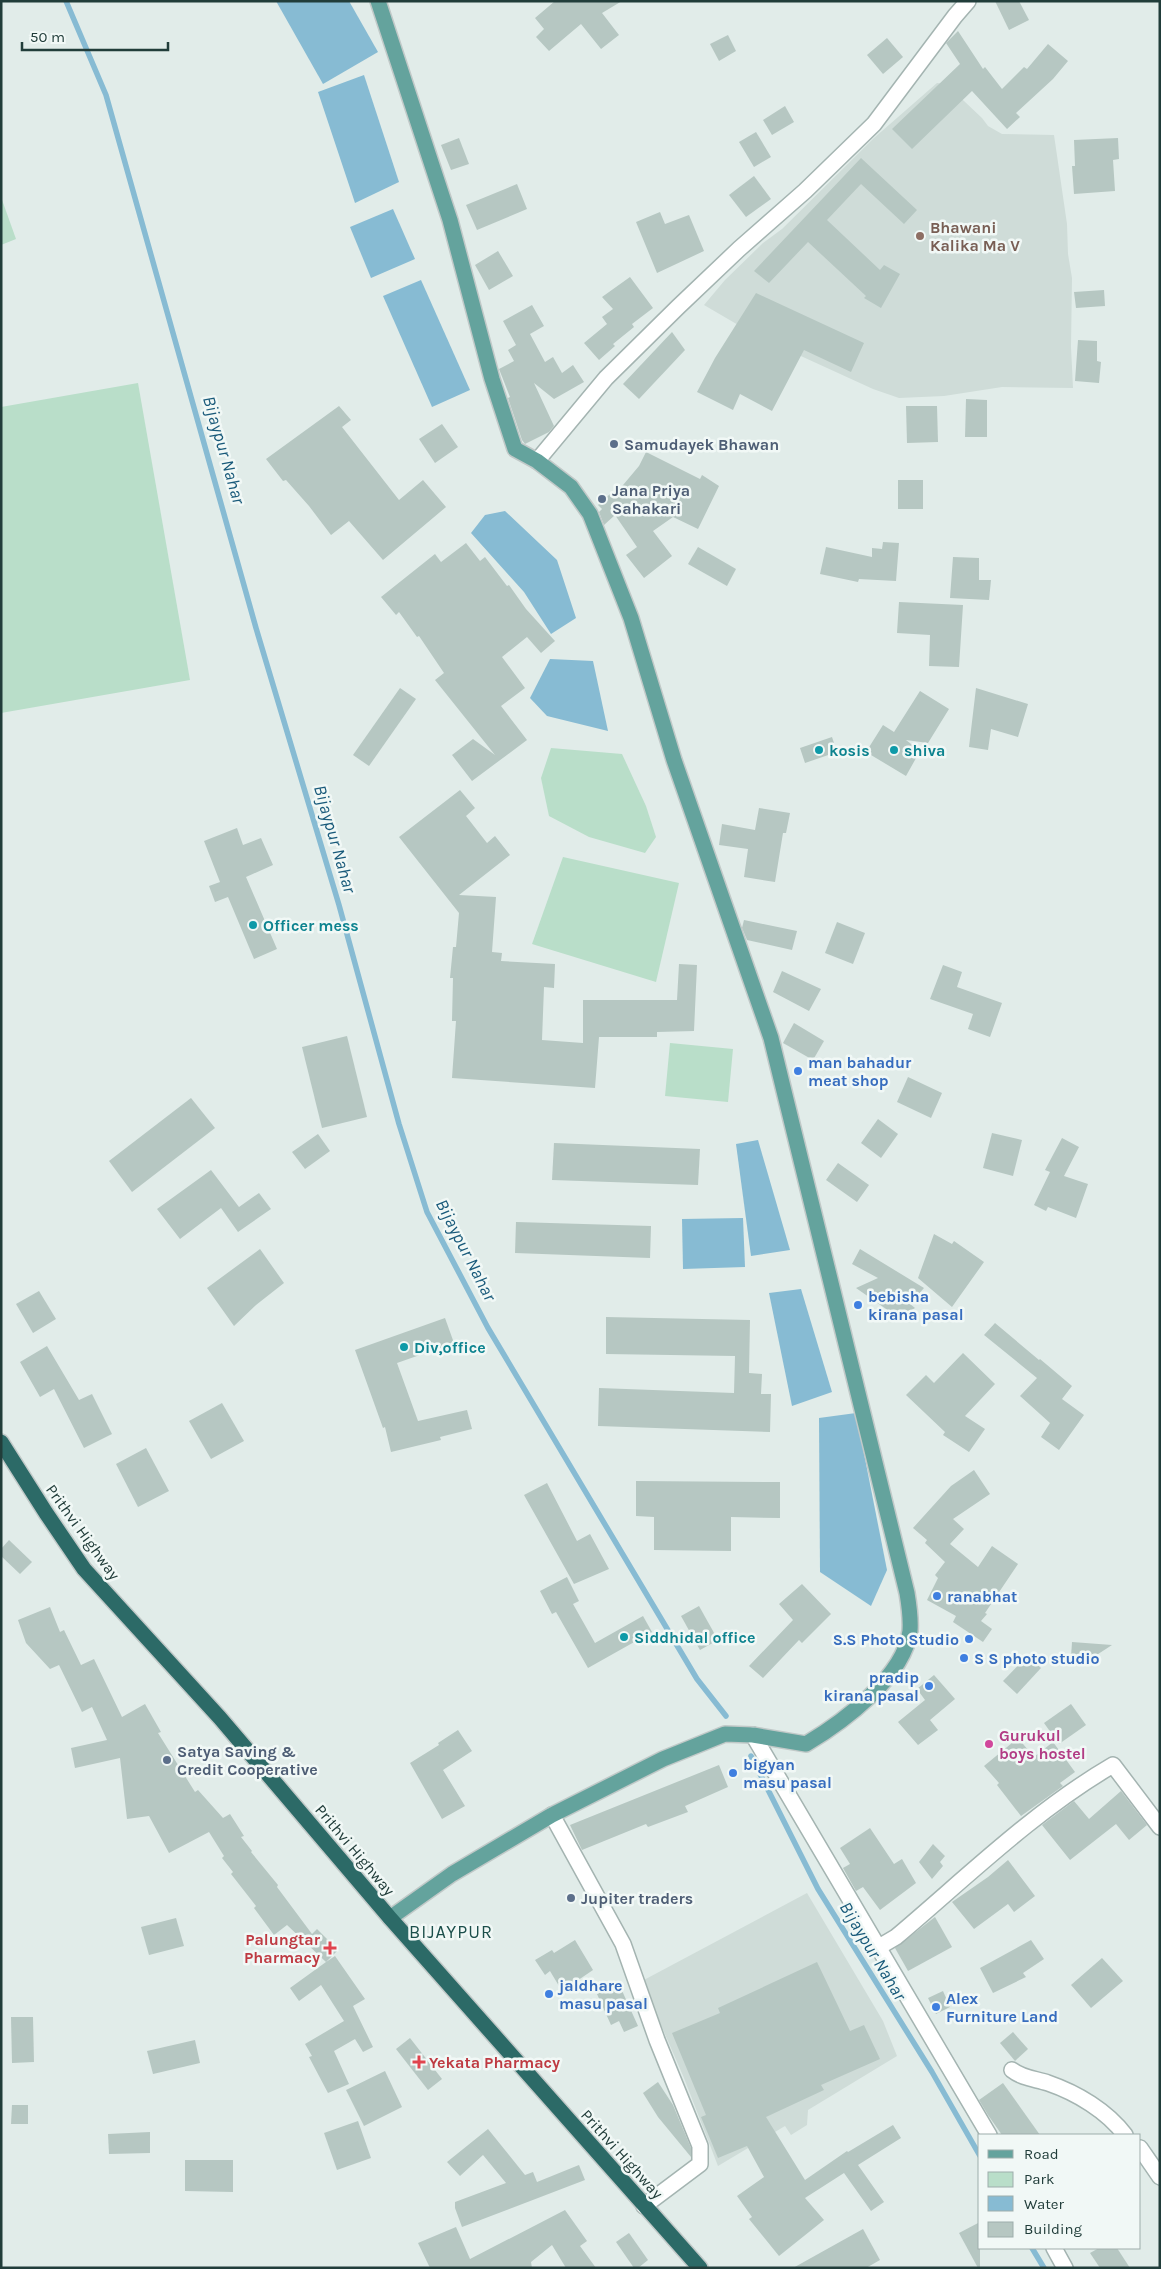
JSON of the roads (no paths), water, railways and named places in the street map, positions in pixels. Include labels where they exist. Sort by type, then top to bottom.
[{"type":"highway","name":"Prithvi Highway","points":[[1,1442],[84,1569],[220,1718],[390,1918],[700,2268]]},
{"type":"main road","points":[[378,1],[450,220],[492,379],[514,449],[537,461],[571,487],[590,514],[605,548],[631,618],[674,760],[771,1038],[907,1593],[910,1632],[898,1661],[879,1685],[837,1725],[806,1744],[753,1735],[725,1734],[663,1759],[552,1815],[452,1874],[390,1918]]},
{"type":"street","points":[[537,461],[606,378],[691,294],[805,191],[874,124],[968,1]]},
{"type":"street","points":[[753,1735],[988,2134]]},
{"type":"street","points":[[879,1946],[896,1937],[1024,1828],[1094,1776],[1113,1765],[1160,1827]]},
{"type":"street","points":[[552,1815],[623,1944],[657,2040],[700,2146],[700,2164],[644,2206]]},
{"type":"street","points":[[1012,2070],[1022,2077],[1031,2077],[1058,2086],[1095,2106],[1117,2124],[1124,2134]]},
{"type":"street","points":[[1141,2149],[1160,2177]]},
{"type":"street","points":[[1055,2249],[1065,2268]]},
{"type":"water","points":[[276,1],[349,1],[378,52],[323,84]]},
{"type":"water","points":[[364,75],[399,182],[355,203],[318,92]]},
{"type":"water","points":[[393,209],[415,259],[371,278],[350,227]]},
{"type":"water","points":[[421,280],[470,390],[432,407],[383,296]]},
{"type":"water","points":[[505,511],[557,560],[576,618],[551,634],[524,592],[471,533],[485,515]]},
{"type":"water","points":[[550,659],[593,661],[608,731],[547,716],[530,698]]},
{"type":"water","points":[[758,1140],[790,1250],[751,1256],[736,1144]]},
{"type":"water","points":[[743,1218],[745,1267],[683,1269],[682,1219]]},
{"type":"water","points":[[801,1289],[832,1392],[792,1406],[769,1293]]},
{"type":"water","points":[[856,1413],[887,1570],[871,1606],[820,1572],[819,1418]]},
{"type":"waterway","name":"Bijaypur Nahar","points":[[66,1],[106,95],[256,628],[339,905],[399,1124],[427,1212],[488,1328],[697,1679],[726,1716]]},
{"type":"waterway","name":"Bijaypur Nahar","points":[[751,1756],[818,1889],[932,2072],[978,2152]]},
{"type":"waterway","name":"Bijaypur Nahar","points":[[1033,2249],[1044,2268]]},
{"type":"place","name":"Bhawani Kalika Ma V","points":[[920,236]]},
{"type":"place","name":"Samudayek Bhawan","points":[[614,444]]},
{"type":"place","name":"Jana Priya Sahakari","points":[[602,499]]},
{"type":"place","name":"kosis","points":[[819,750]]},
{"type":"place","name":"shiva","points":[[894,750]]},
{"type":"place","name":"Officer mess","points":[[253,925]]},
{"type":"place","name":"man bahadur meat shop","points":[[798,1071]]},
{"type":"place","name":"bebisha kirana pasal","points":[[858,1305]]},
{"type":"place","name":"Div,office","points":[[404,1347]]},
{"type":"place","name":"ranabhat","points":[[937,1596]]},
{"type":"place","name":"Siddhidal office","points":[[624,1637]]},
{"type":"place","name":"S.S Photo Studio","points":[[969,1639]]},
{"type":"place","name":"S S photo studio","points":[[964,1658]]},
{"type":"place","name":"pradip kirana pasal","points":[[929,1686]]},
{"type":"place","name":"Gurukul boys hostel","points":[[989,1744]]},
{"type":"place","name":"Satya Saving & Credit Cooperative","points":[[167,1760]]},
{"type":"place","name":"bigyan masu pasal","points":[[733,1773]]},
{"type":"place","name":"Jupiter traders","points":[[571,1898]]},
{"type":"place","name":"Palungtar Pharmacy","points":[[330,1948]]},
{"type":"place","name":"jaldhare masu pasal","points":[[549,1994]]},
{"type":"place","name":"Alex Furniture Land","points":[[936,2007]]},
{"type":"place","name":"Yekata Pharmacy","points":[[419,2062]]},
{"type":"district","name":"BIJAYPUR","points":[[451,1932]]}]
